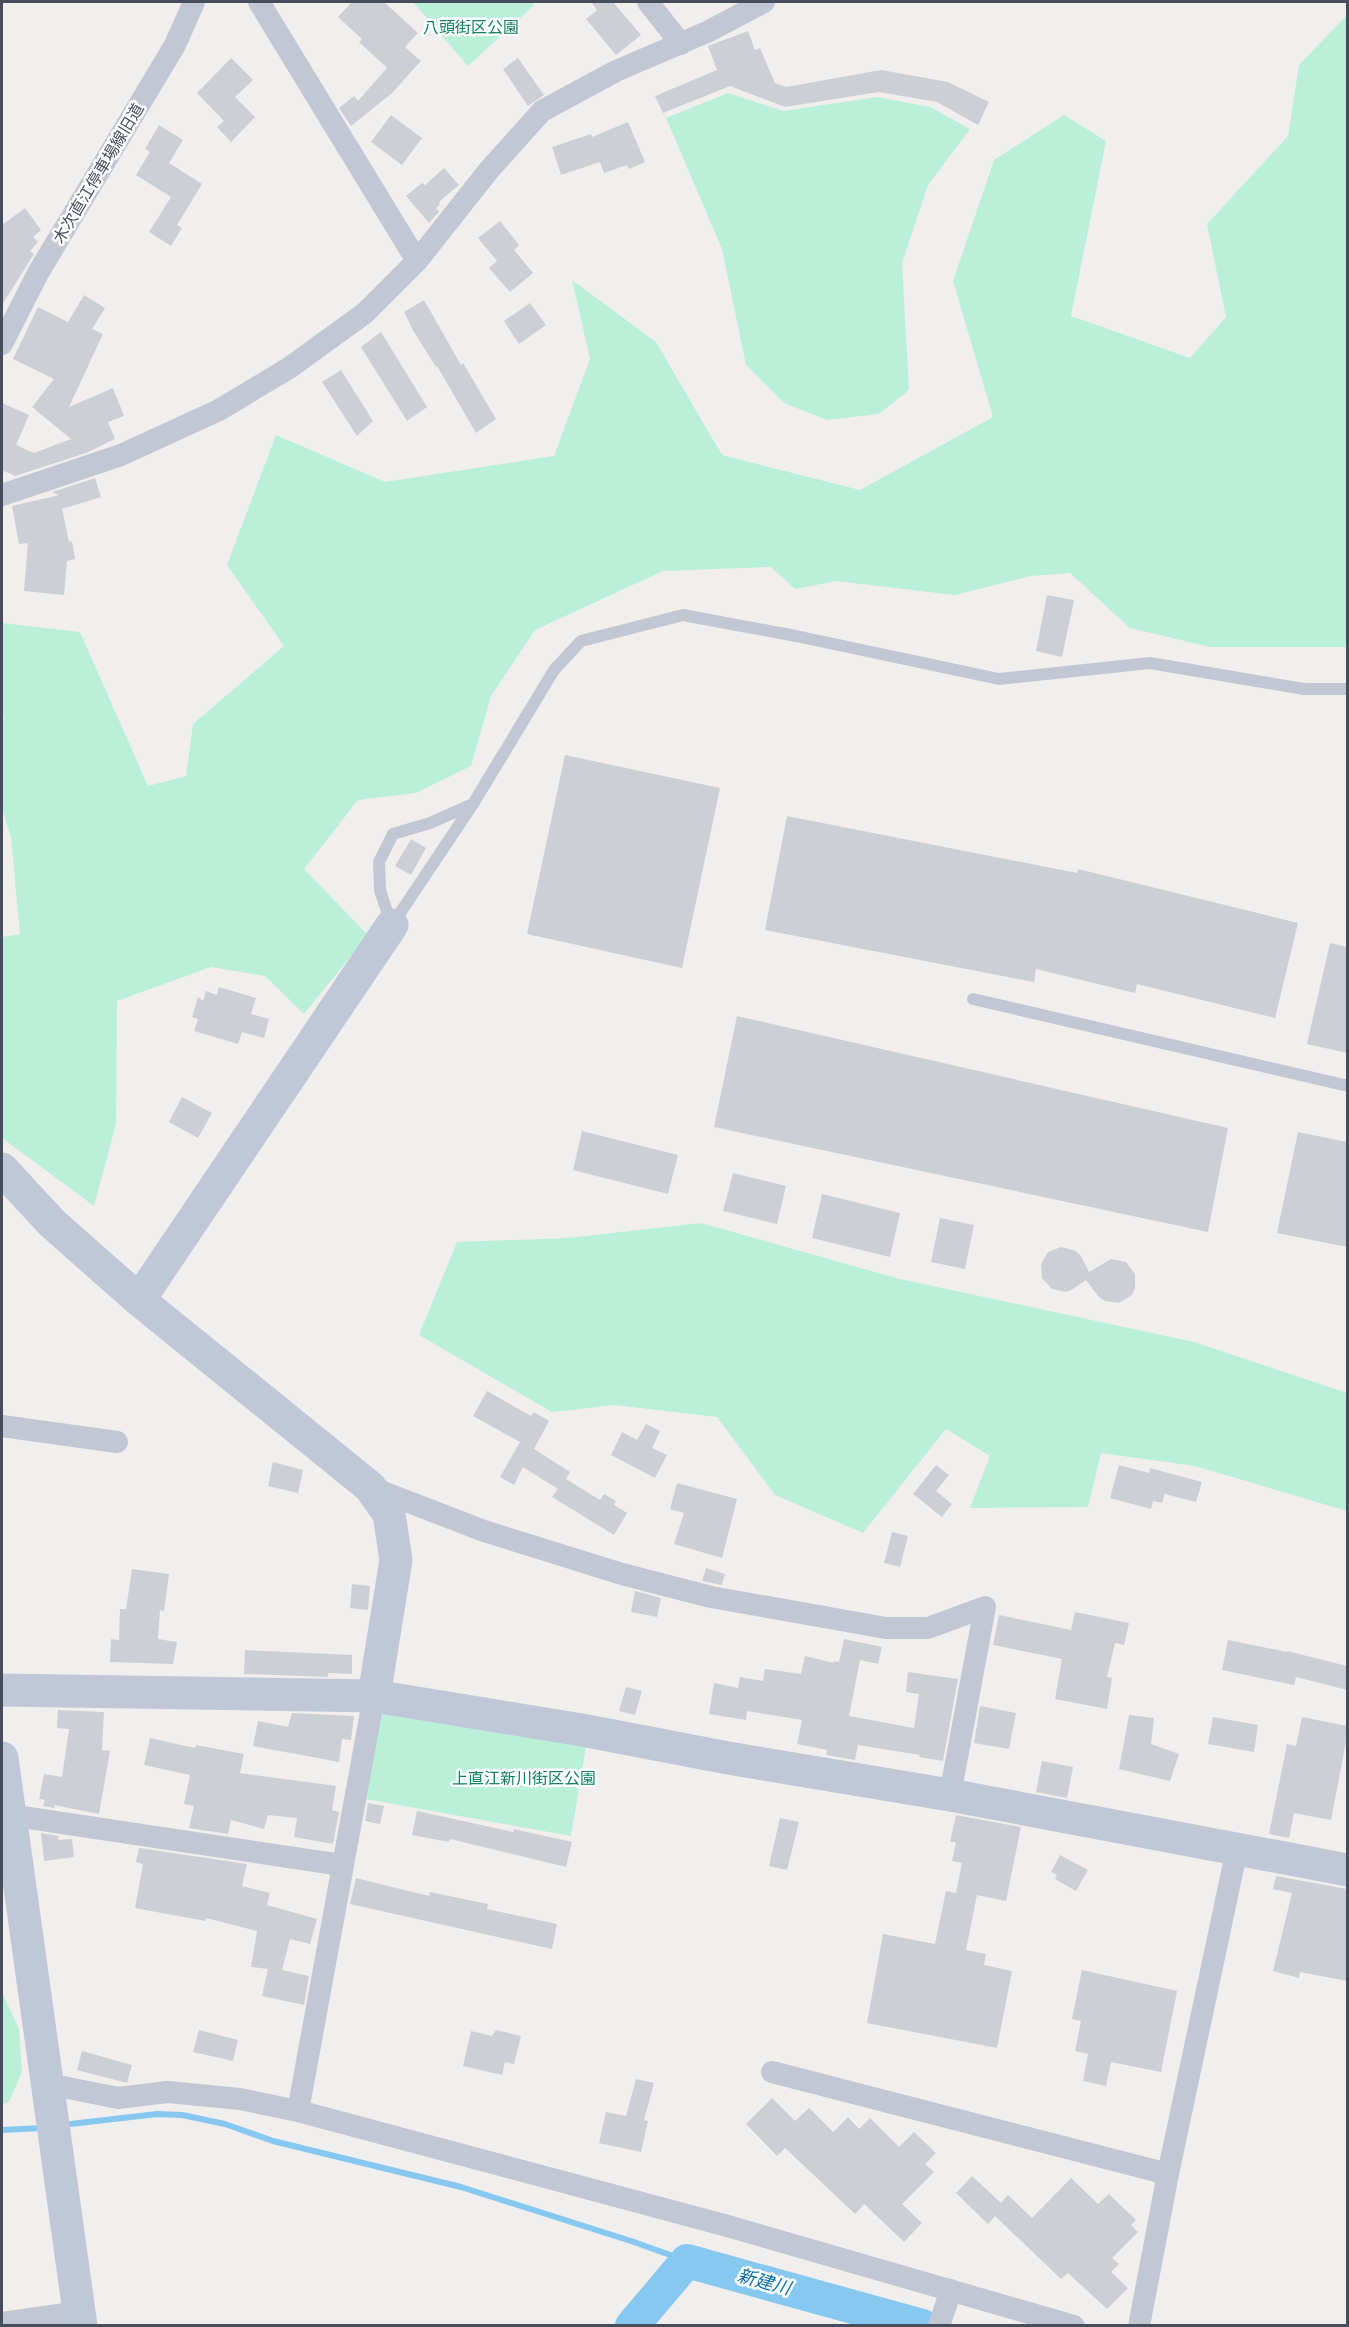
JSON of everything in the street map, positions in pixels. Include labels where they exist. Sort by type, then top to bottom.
[{"type":"street","name":"木次直江停車場線旧道","points":[[2,344],[38,273],[175,45],[194,2]]},
{"type":"street","points":[[259,2],[417,261]]},
{"type":"street","points":[[648,2],[681,44]]},
{"type":"street","points":[[2,495],[121,455],[219,410],[288,368],[365,313],[417,261],[489,170],[542,111],[616,71],[681,44],[764,2]]},
{"type":"street","points":[[139,1300],[392,925]]},
{"type":"street","points":[[2,1169],[52,1223],[139,1300],[370,1487],[388,1514],[396,1560],[374,1696],[298,2112]]},
{"type":"street","points":[[2,1426],[117,1442]]},
{"type":"street","points":[[370,1487],[484,1531],[622,1574],[711,1597],[886,1628],[928,1628],[985,1607],[950,1795]]},
{"type":"street","points":[[2,1690],[374,1696],[582,1730],[1237,1848],[1346,1861]]},
{"type":"street","points":[[2,1758],[80,2318],[2,2323]]},
{"type":"street","points":[[9,1815],[342,1865]]},
{"type":"street","points":[[1139,2325],[1168,2174],[1237,1848]]},
{"type":"street","points":[[772,2072],[1168,2174]]},
{"type":"street","points":[[48,2084],[118,2098],[168,2092],[240,2099],[298,2112],[724,2225],[1074,2325]]},
{"type":"street","points":[[939,2325],[951,2290]]},
{"type":"lane","points":[[392,925],[473,804],[554,670],[580,641],[683,615],[796,636],[999,679],[1150,663],[1304,688],[1347,689]]},
{"type":"lane","points":[[392,925],[380,890],[379,862],[393,834],[430,823],[473,804]]},
{"type":"lane","points":[[973,999],[1347,1086]]},
{"type":"green space","name":"八頭街区公園","points":[[413,2],[532,2],[534,5],[468,66]]},
{"type":"green space","points":[[1347,15],[1347,647],[1210,647],[1130,628],[1070,573],[1031,576],[955,595],[836,581],[795,589],[771,567],[663,571],[535,630],[491,696],[471,766],[416,793],[358,800],[304,869],[368,935],[304,1014],[265,976],[211,967],[117,1001],[116,1124],[94,1206],[2,1138],[2,937],[20,934],[11,837],[2,809],[2,722],[4,720],[2,713],[2,623],[80,632],[148,786],[186,776],[193,724],[284,646],[227,565],[276,435],[385,482],[554,456],[590,359],[572,280],[656,342],[722,455],[860,490],[993,417],[953,281],[994,160],[1064,115],[1106,141],[1071,316],[1190,358],[1226,317],[1207,224],[1288,136],[1299,65]]},
{"type":"green space","points":[[728,93],[783,111],[877,97],[930,107],[970,129],[928,185],[902,263],[909,390],[879,414],[827,420],[784,403],[746,365],[722,249],[666,118]]},
{"type":"green space","points":[[701,1223],[900,1279],[1194,1342],[1347,1393],[1347,1511],[1195,1466],[1101,1453],[1088,1507],[970,1508],[990,1456],[946,1429],[863,1533],[775,1495],[717,1417],[615,1405],[552,1412],[419,1335],[457,1242],[568,1238]]},
{"type":"green space","name":"上直江新川街区公園","points":[[382,1708],[587,1740],[571,1836],[366,1799]]},
{"type":"green space","points":[[2,1992],[19,2029],[22,2072],[9,2102],[2,2104]]},
{"type":"building","points":[[352,2],[384,2],[418,33],[405,47],[421,61],[391,94],[351,126],[339,108],[354,96],[358,101],[387,68],[359,42],[362,39],[338,17]]},
{"type":"building","points":[[591,2],[613,2],[641,35],[616,55],[586,19],[597,10]]},
{"type":"building","points":[[748,31],[755,50],[760,48],[775,83],[786,87],[881,70],[948,82],[989,102],[978,125],[937,102],[879,92],[785,107],[730,86],[663,113],[655,96],[717,70],[708,46]]},
{"type":"building","points":[[231,58],[253,80],[235,97],[255,117],[231,142],[217,127],[224,121],[197,93]]},
{"type":"building","points":[[518,58],[544,95],[528,106],[503,69]]},
{"type":"building","points":[[391,115],[422,138],[402,165],[371,142]]},
{"type":"building","points":[[628,122],[645,162],[629,169],[627,165],[604,173],[600,162],[561,175],[552,147],[591,134],[592,137]]},
{"type":"building","points":[[159,125],[183,140],[169,163],[202,184],[177,225],[182,228],[171,246],[149,232],[171,197],[136,175],[150,152],[145,149]]},
{"type":"building","points":[[444,168],[459,185],[439,202],[436,208],[439,212],[429,223],[406,196],[422,183],[425,185]]},
{"type":"building","points":[[25,208],[41,230],[33,237],[38,242],[30,251],[34,254],[2,305],[2,225]]},
{"type":"building","points":[[500,221],[519,245],[514,250],[533,273],[510,292],[489,268],[497,261],[478,238]]},
{"type":"building","points":[[84,295],[105,308],[92,329],[103,334],[69,407],[113,388],[124,416],[108,422],[115,439],[86,453],[15,476],[4,471],[2,477],[2,403],[29,415],[16,445],[34,453],[71,439],[32,407],[54,379],[13,359],[38,307],[68,322]]},
{"type":"building","points":[[424,300],[461,365],[463,363],[496,419],[476,433],[404,312]]},
{"type":"building","points":[[530,303],[546,325],[519,344],[504,321]]},
{"type":"building","points":[[381,332],[427,407],[407,421],[361,347]]},
{"type":"building","points":[[341,370],[373,421],[357,436],[322,382]]},
{"type":"building","points":[[95,478],[101,497],[62,509],[75,559],[67,561],[64,595],[24,591],[28,543],[19,544],[12,506],[59,495],[52,492]]},
{"type":"building","points":[[1047,595],[1074,600],[1062,657],[1036,651]]},
{"type":"building","points":[[565,755],[720,788],[682,968],[527,934]]},
{"type":"building","points":[[787,816],[1077,873],[1078,869],[1298,923],[1275,1018],[1137,984],[1135,993],[1036,969],[1034,982],[765,930]]},
{"type":"building","points":[[411,839],[426,848],[411,875],[395,866]]},
{"type":"building","points":[[1330,943],[1347,947],[1347,1053],[1307,1044]]},
{"type":"building","points":[[219,987],[256,998],[251,1014],[269,1019],[264,1038],[242,1032],[238,1044],[194,1031],[198,1019],[192,1017],[198,997],[203,1001],[206,991],[217,995]]},
{"type":"building","points":[[737,1016],[1228,1128],[1208,1232],[714,1127]]},
{"type":"building","points":[[182,1097],[212,1113],[198,1138],[169,1122]]},
{"type":"building","points":[[582,1131],[678,1155],[668,1194],[573,1170]]},
{"type":"building","points":[[1298,1132],[1347,1142],[1347,1247],[1277,1233]]},
{"type":"building","points":[[733,1173],[786,1186],[777,1224],[723,1211]]},
{"type":"building","points":[[822,1194],[900,1213],[890,1257],[812,1238]]},
{"type":"building","points":[[940,1218],[974,1225],[965,1269],[931,1262]]},
{"type":"building","points":[[1061,1247],[1076,1251],[1089,1272],[1111,1259],[1126,1262],[1135,1274],[1135,1288],[1132,1295],[1119,1303],[1105,1301],[1086,1280],[1066,1292],[1052,1289],[1042,1278],[1041,1264],[1048,1252]]},
{"type":"building","points":[[487,1391],[531,1416],[534,1412],[549,1421],[534,1449],[570,1472],[566,1479],[600,1500],[604,1494],[616,1501],[614,1505],[627,1513],[614,1535],[552,1497],[558,1489],[523,1467],[514,1485],[500,1477],[520,1442],[473,1416]]},
{"type":"building","points":[[646,1424],[660,1431],[652,1448],[667,1455],[655,1478],[611,1455],[622,1432],[637,1440]]},
{"type":"building","points":[[273,1462],[303,1470],[298,1493],[268,1486]]},
{"type":"building","points":[[936,1465],[949,1475],[936,1491],[952,1504],[942,1517],[913,1494]]},
{"type":"building","points":[[1119,1465],[1149,1473],[1150,1468],[1202,1482],[1196,1502],[1165,1494],[1162,1503],[1153,1501],[1151,1509],[1110,1498]]},
{"type":"building","points":[[677,1483],[737,1499],[722,1558],[674,1544],[684,1513],[670,1509]]},
{"type":"building","points":[[892,1532],[908,1536],[900,1567],[884,1563]]},
{"type":"building","points":[[706,1568],[725,1574],[722,1585],[702,1581]]},
{"type":"building","points":[[132,1569],[169,1574],[164,1611],[160,1610],[158,1639],[177,1642],[173,1664],[110,1662],[111,1639],[119,1640],[120,1609],[126,1609]]},
{"type":"building","points":[[352,1584],[370,1586],[368,1610],[350,1608]]},
{"type":"building","points":[[635,1591],[661,1598],[657,1617],[631,1612]]},
{"type":"building","points":[[1075,1612],[1129,1623],[1124,1645],[1115,1643],[1107,1677],[1112,1678],[1107,1709],[1055,1699],[1062,1659],[993,1645],[999,1615],[1071,1630]]},
{"type":"building","points":[[844,1639],[882,1647],[878,1664],[860,1660],[849,1716],[914,1728],[919,1694],[906,1692],[908,1672],[958,1679],[943,1761],[858,1745],[855,1760],[826,1755],[827,1750],[797,1744],[802,1720],[747,1711],[746,1720],[709,1714],[714,1683],[738,1688],[740,1677],[763,1681],[765,1669],[801,1674],[805,1656],[834,1663],[834,1661],[839,1662]]},
{"type":"building","points":[[1228,1640],[1287,1651],[1347,1666],[1347,1690],[1296,1677],[1294,1685],[1222,1670]]},
{"type":"building","points":[[245,1650],[352,1655],[352,1674],[328,1673],[328,1677],[244,1674]]},
{"type":"building","points":[[626,1687],[642,1691],[635,1715],[619,1711]]},
{"type":"building","points":[[980,1706],[1016,1713],[1009,1749],[974,1743]]},
{"type":"building","points":[[58,1710],[104,1712],[102,1750],[110,1751],[99,1814],[54,1805],[55,1808],[43,1806],[45,1800],[39,1799],[44,1774],[62,1777],[69,1729],[57,1728]]},
{"type":"building","points":[[292,1713],[354,1716],[351,1740],[342,1739],[339,1762],[253,1746],[258,1721],[288,1727]]},
{"type":"building","points":[[1129,1715],[1154,1718],[1151,1744],[1179,1754],[1170,1781],[1119,1769]]},
{"type":"building","points":[[1213,1717],[1258,1725],[1254,1752],[1208,1744]]},
{"type":"building","points":[[1302,1717],[1347,1726],[1347,1743],[1331,1820],[1294,1813],[1289,1838],[1269,1834],[1287,1744],[1296,1746]]},
{"type":"building","points":[[150,1738],[195,1748],[196,1745],[244,1754],[240,1773],[336,1786],[332,1810],[339,1812],[333,1844],[294,1837],[297,1818],[268,1815],[264,1829],[231,1820],[228,1834],[189,1828],[194,1806],[184,1804],[190,1775],[144,1765]]},
{"type":"building","points":[[1042,1761],[1073,1767],[1067,1798],[1036,1792]]},
{"type":"building","points":[[368,1803],[384,1806],[380,1824],[365,1821]]},
{"type":"building","points":[[417,1811],[572,1842],[566,1867],[450,1839],[449,1842],[412,1835]]},
{"type":"building","points":[[956,1815],[1021,1827],[1006,1901],[977,1895],[966,1950],[986,1954],[984,1965],[1012,1971],[997,2048],[867,2023],[883,1934],[935,1944],[946,1891],[956,1893],[962,1863],[952,1861],[956,1842],[950,1842]]},
{"type":"building","points":[[780,1818],[799,1822],[787,1870],[769,1866]]},
{"type":"building","points":[[41,1833],[58,1836],[59,1840],[72,1839],[74,1857],[44,1861]]},
{"type":"building","points":[[139,1848],[247,1864],[242,1886],[270,1893],[267,1905],[317,1919],[310,1944],[290,1939],[282,1970],[309,1976],[304,2005],[262,1996],[268,1969],[251,1967],[257,1931],[206,1918],[205,1921],[135,1908],[143,1864],[136,1862]]},
{"type":"building","points":[[1060,1855],[1088,1870],[1076,1891],[1055,1879],[1057,1875],[1051,1872]]},
{"type":"building","points":[[1276,1876],[1347,1889],[1347,1981],[1300,1972],[1299,1978],[1273,1971],[1292,1893],[1273,1889]]},
{"type":"building","points":[[356,1878],[429,1896],[430,1892],[488,1904],[487,1909],[557,1924],[552,1949],[350,1904]]},
{"type":"building","points":[[1082,1970],[1177,1991],[1161,2072],[1111,2062],[1106,2086],[1083,2081],[1088,2054],[1075,2051],[1081,2021],[1072,2019]]},
{"type":"building","points":[[199,2030],[238,2040],[233,2061],[193,2052]]},
{"type":"building","points":[[496,2030],[521,2036],[514,2064],[505,2062],[502,2075],[463,2066],[471,2031],[492,2036]]},
{"type":"building","points":[[82,2051],[132,2065],[127,2083],[77,2070]]},
{"type":"building","points":[[636,2079],[654,2083],[644,2120],[648,2121],[641,2152],[599,2143],[606,2112],[626,2116]]},
{"type":"building","points":[[772,2098],[795,2121],[809,2108],[833,2132],[848,2117],[859,2129],[870,2118],[899,2147],[914,2132],[936,2153],[925,2164],[934,2172],[902,2204],[922,2223],[904,2242],[864,2204],[855,2214],[785,2148],[777,2156],[746,2124]]},
{"type":"building","points":[[972,2176],[1001,2203],[1008,2195],[1032,2218],[1071,2178],[1098,2204],[1109,2194],[1136,2220],[1131,2225],[1138,2232],[1112,2258],[1119,2264],[1111,2272],[1128,2288],[1107,2309],[1068,2273],[1061,2279],[995,2216],[988,2224],[956,2193]]},
{"type":"waterway","points":[[62,2125],[157,2114],[182,2115],[225,2124],[273,2141],[461,2187],[687,2261]]},
{"type":"waterway","points":[[2,2130],[43,2128]]},
{"type":"waterway","name":"新建川","points":[[632,2326],[687,2261],[922,2326]]}]
